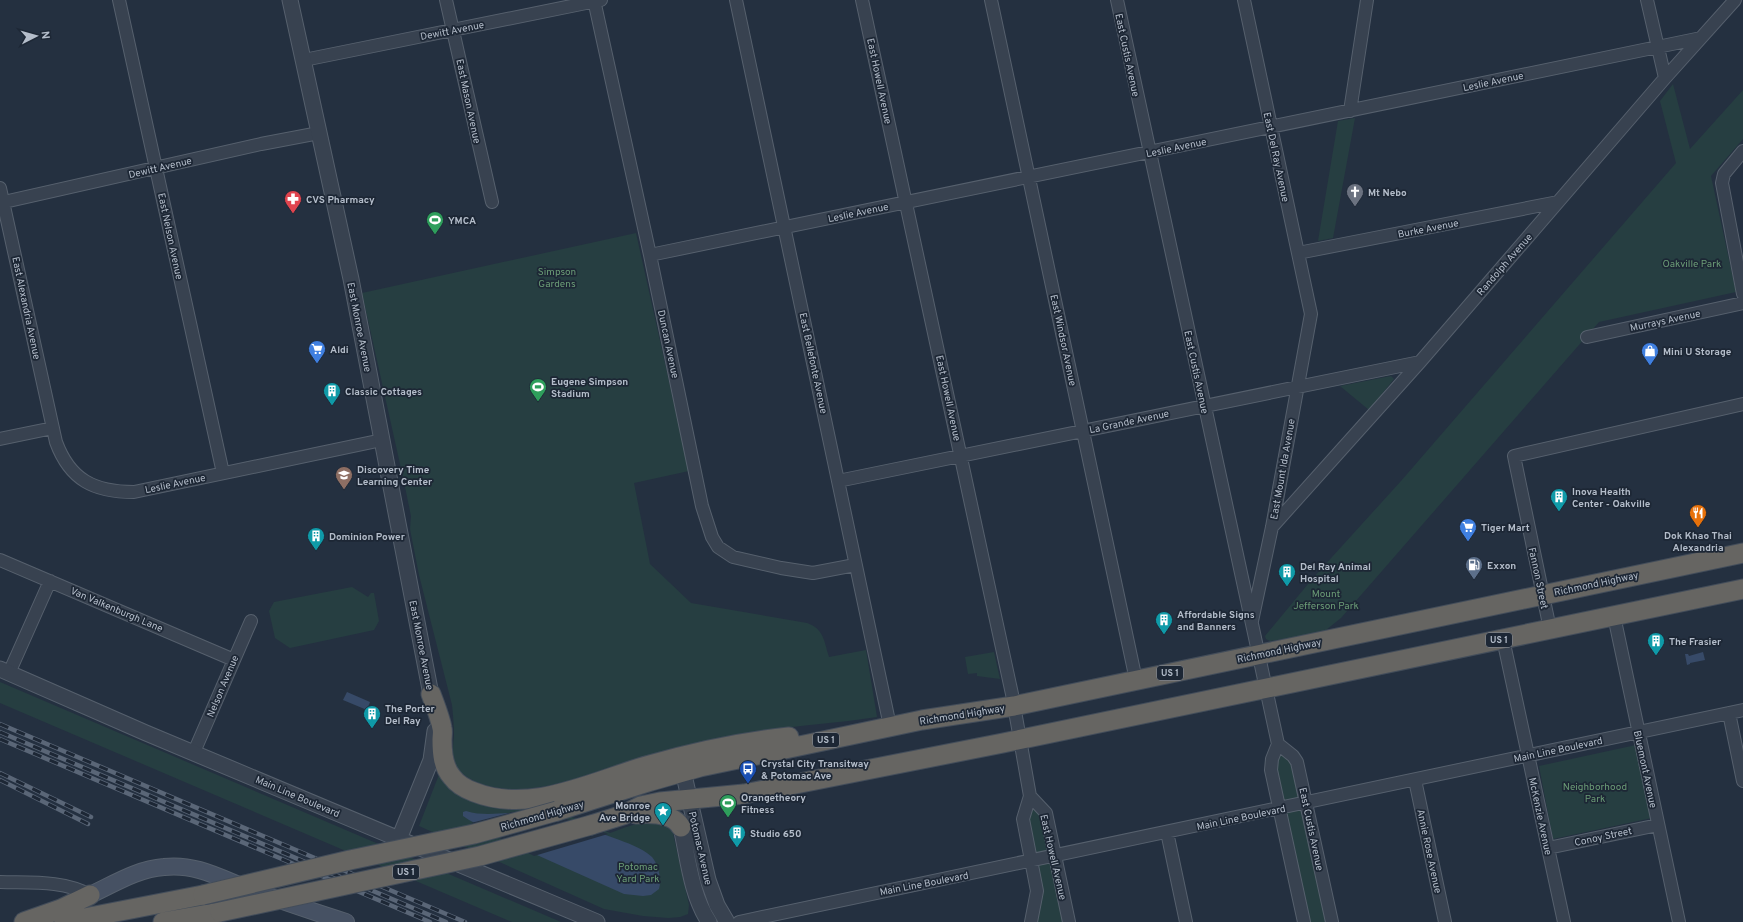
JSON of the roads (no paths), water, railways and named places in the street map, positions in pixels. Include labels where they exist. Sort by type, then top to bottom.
[{"type":"highway","name":"Richmond Highway","points":[[195,897],[350,860],[474,834],[557,812],[683,771],[884,728],[1014,706],[1542,594],[1743,554]]},
{"type":"highway","name":"US 1","points":[[163,922],[215,918],[480,856],[591,825],[641,806],[660,802],[744,794],[1020,740],[1743,589]]},
{"type":"highway","points":[[431,694],[443,730],[443,760],[452,778],[460,785],[482,795],[508,799],[522,800],[551,795],[650,765],[756,741],[816,733],[884,728]]},
{"type":"highway","points":[[623,814],[660,815],[676,821],[681,827]]},
{"type":"highway","points":[[24,922],[61,909],[90,895]]},
{"type":"highway","name":"US 1","points":[[64,922],[195,897]]},
{"type":"main road","points":[[90,895],[134,874],[164,866],[180,866],[213,874],[239,886],[346,922]]},
{"type":"main road","points":[[195,897],[215,918]]},
{"type":"street","name":"East Nelson Avenue","points":[[119,0],[223,472]]},
{"type":"street","name":"East Monroe Avenue","points":[[290,0],[352,279],[434,715],[433,751],[398,839]]},
{"type":"street","name":"East Mason Avenue","points":[[446,0],[492,202]]},
{"type":"street","name":"Dewitt Avenue","points":[[304,60],[597,0]]},
{"type":"street","name":"Duncan Avenue","points":[[597,0],[702,506],[708,528],[718,547],[733,557],[768,566],[813,573],[855,565]]},
{"type":"street","name":"East Bellefonte Avenue","points":[[736,0],[838,481],[855,565],[884,728]]},
{"type":"street","name":"East Howell Avenue","points":[[862,0],[1014,706],[1030,796],[1023,819],[1037,891],[1031,922]]},
{"type":"street","name":"East Windsor Avenue","points":[[991,0],[1030,177],[1082,430],[1136,680]]},
{"type":"street","name":"East Custis Avenue","points":[[1117,0],[1278,744],[1293,756],[1297,762],[1332,922]]},
{"type":"street","name":"East Del Ray Avenue","points":[[1244,0],[1311,314]]},
{"type":"street","points":[[1350,111],[1367,0]]},
{"type":"street","points":[[1647,0],[1665,78]]},
{"type":"street","name":"Randolph Avenue","points":[[1272,527],[1420,362],[1665,78],[1735,0]]},
{"type":"street","name":"Leslie Avenue","points":[[650,255],[1701,38]]},
{"type":"street","name":"Dewitt Avenue","points":[[2,203],[261,144],[319,133]]},
{"type":"street","points":[[1743,151],[1724,174],[1722,183],[1739,250],[1743,294]]},
{"type":"street","name":"East Alexandria Avenue","points":[[0,188],[2,203],[53,428]]},
{"type":"street","name":"Burke Avenue","points":[[1298,253],[1558,202]]},
{"type":"street","name":"Murrays Avenue","points":[[1587,337],[1743,303]]},
{"type":"street","name":"East Mount Ida Avenue","points":[[1251,624],[1272,527],[1311,314]]},
{"type":"street","name":"La Grande Avenue","points":[[838,481],[1420,362]]},
{"type":"street","name":"Fannon Street","points":[[1550,629],[1514,456],[1743,404]]},
{"type":"street","name":"Leslie Avenue","points":[[53,428],[59,451],[70,470],[81,479],[103,489],[134,492],[223,472],[382,440]]},
{"type":"street","points":[[0,440],[53,428]]},
{"type":"street","name":"Van Valkenburgh Lane","points":[[0,560],[234,660]]},
{"type":"street","points":[[4,671],[50,581]]},
{"type":"street","name":"Bluemont Avenue","points":[[1614,616],[1679,922]]},
{"type":"street","name":"Nelson Avenue","points":[[194,752],[251,621]]},
{"type":"street","name":"McKenzie Avenue","points":[[1503,639],[1564,922]]},
{"type":"street","name":"Main Line Boulevard","points":[[4,671],[146,733],[597,922]]},
{"type":"street","name":"Main Line Boulevard","points":[[740,922],[1743,710]]},
{"type":"street","points":[[1729,713],[1743,781]]},
{"type":"street","points":[[1278,744],[1271,766],[1304,922]]},
{"type":"street","name":"Potomac Avenue","points":[[683,771],[711,889],[717,905],[727,922]]},
{"type":"street","name":"Annie Rose Avenue","points":[[1415,780],[1445,922]]},
{"type":"street","name":"East Howell Avenue","points":[[1030,796],[1046,813],[1069,922]]},
{"type":"street","name":"Conoy Street","points":[[1548,848],[1658,825]]},
{"type":"street","name":"Potomac Avenue","points":[[681,827],[695,890],[702,912],[709,922]]},
{"type":"street","points":[[1167,832],[1186,922]]},
{"type":"street","points":[[0,882],[46,883],[75,888],[90,895]]},
{"type":"water","points":[[1703,652],[1705,660],[1687,665],[1685,654],[1688,654],[1689,656]]},
{"type":"water","points":[[347,692],[370,702],[367,710],[343,700]]},
{"type":"water","points":[[466,811],[480,814],[535,814],[581,826],[639,848],[652,857],[658,868],[660,876],[659,889],[651,895],[643,896],[624,894],[528,851],[469,820],[463,816],[463,812]]},
{"type":"railway","points":[[0,724],[465,922]]},
{"type":"railway","points":[[0,732],[446,922]]},
{"type":"railway","points":[[0,739],[430,922]]},
{"type":"railway","points":[[0,773],[91,817]]},
{"type":"railway","points":[[0,780],[88,824]]},
{"type":"place","name":"Mt Nebo","points":[[1355,207]]},
{"type":"place","name":"CVS Pharmacy","points":[[293,214]]},
{"type":"place","name":"YMCA","points":[[435,235]]},
{"type":"place","name":"Aldi","points":[[317,364]]},
{"type":"place","name":"Mini U Storage","points":[[1650,366]]},
{"type":"place","name":"Eugene Simpson Stadium","points":[[538,402]]},
{"type":"place","name":"Classic Cottages","points":[[332,406]]},
{"type":"place","name":"Discovery Time Learning Center","points":[[344,490]]},
{"type":"place","name":"Inova Health Center - Oakville","points":[[1559,512]]},
{"type":"place","name":"Dok Khao Thai Alexandria","points":[[1698,528]]},
{"type":"place","name":"Tiger Mart","points":[[1468,542]]},
{"type":"place","name":"Dominion Power","points":[[316,551]]},
{"type":"place","name":"Exxon","points":[[1474,580]]},
{"type":"place","name":"Del Ray Animal Hospital","points":[[1287,587]]},
{"type":"place","name":"Affordable Signs and Banners","points":[[1164,635]]},
{"type":"place","name":"The Frasier","points":[[1656,656]]},
{"type":"place","name":"The Porter Del Ray","points":[[372,729]]},
{"type":"place","name":"Crystal City Transitway & Potomac Ave","points":[[748,784]]},
{"type":"place","name":"Orangetheory Fitness","points":[[728,818]]},
{"type":"place","name":"Monroe Ave Bridge","points":[[663,826]]},
{"type":"place","name":"Studio 650","points":[[737,848]]},
{"type":"park label","name":"Oakville Park","points":[[1692,263]]},
{"type":"park label","name":"Simpson Gardens","points":[[557,276]]},
{"type":"park label","name":"Mount Jefferson Park","points":[[1326,598]]},
{"type":"park label","name":"Neighborhood Park","points":[[1595,792]]},
{"type":"park label","name":"Potomac Yard Park","points":[[638,872]]}]
